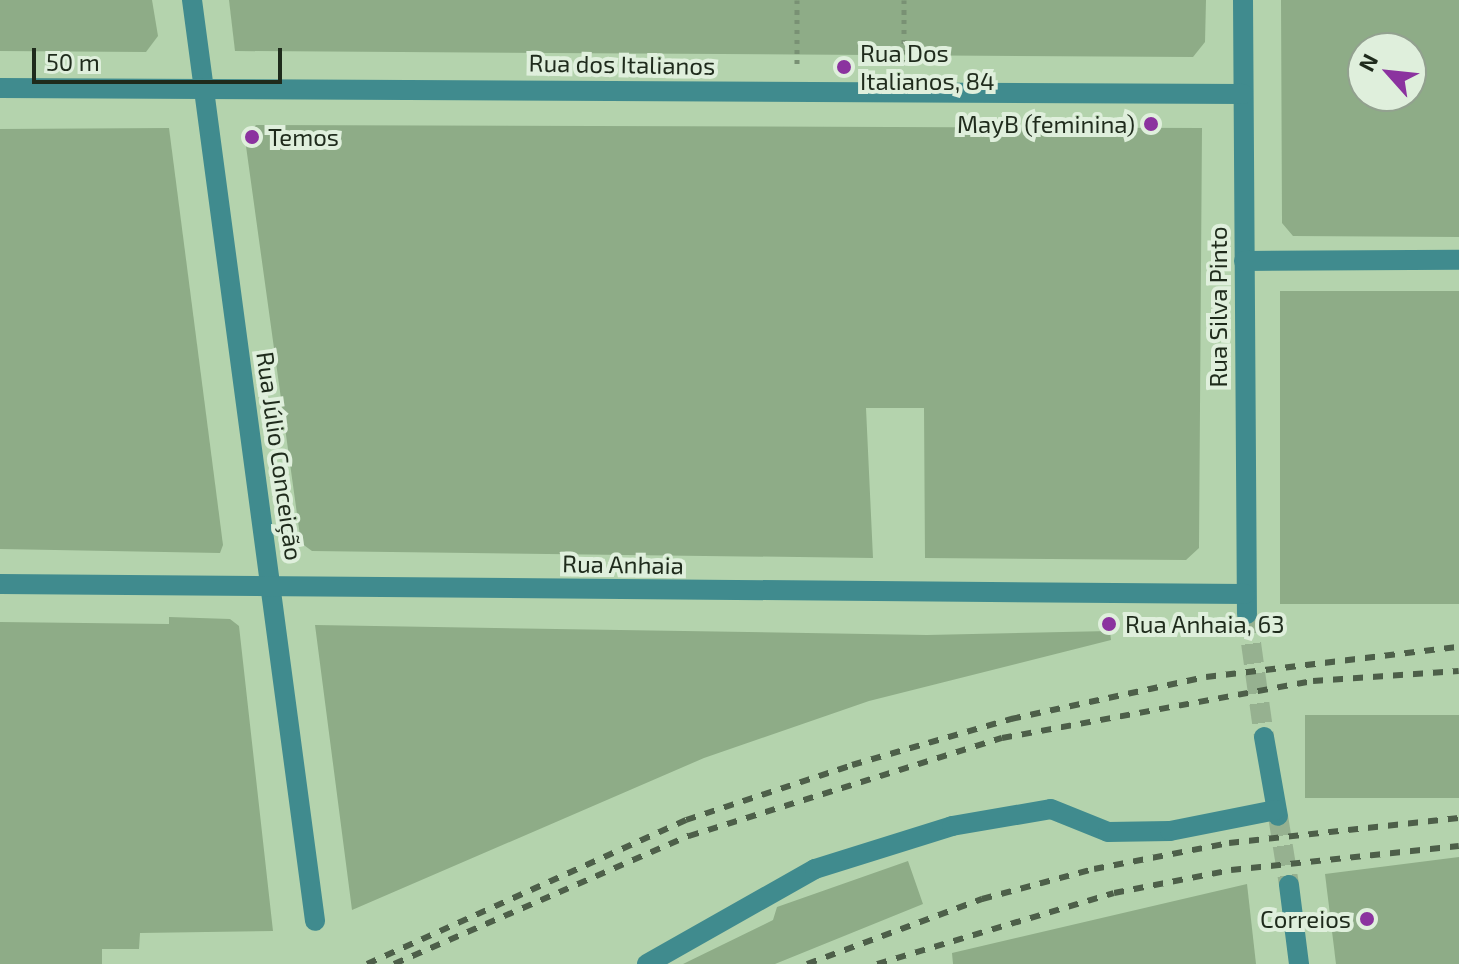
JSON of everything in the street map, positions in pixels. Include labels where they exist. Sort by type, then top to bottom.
[{"type":"street","name":"Rua Júlio Conceição","points":[[192,0],[315,921]]},
{"type":"street","name":"Rua Silva Pinto","points":[[1243,0],[1246,604]]},
{"type":"street","name":"Rua dos Italianos","points":[[0,88],[1243,94]]},
{"type":"street","points":[[1244,261],[1459,260]]},
{"type":"street","name":"Rua Anhaia","points":[[0,584],[1246,604]]},
{"type":"street","points":[[647,964],[815,869],[952,826],[1051,809],[1108,832],[1170,831],[1277,813],[1264,737]]},
{"type":"street","points":[[1289,885],[1299,964]]},
{"type":"path","points":[[797,0],[797,92]]},
{"type":"path","points":[[904,0],[904,92]]},
{"type":"building","points":[[0,0],[152,0],[158,36],[146,52],[0,51]]},
{"type":"building","points":[[229,0],[1206,0],[1205,42],[1193,57],[235,51]]},
{"type":"building","points":[[1281,0],[1459,0],[1459,237],[1293,236],[1282,223]]},
{"type":"building","points":[[256,125],[1202,128],[1199,548],[1186,560],[925,558],[924,408],[866,408],[873,558],[312,551],[301,543],[245,139]]},
{"type":"building","points":[[169,128],[223,545],[220,553],[0,549],[0,129]]},
{"type":"building","points":[[1280,291],[1459,291],[1459,604],[1280,604]]},
{"type":"building","points":[[169,617],[230,619],[239,626],[273,931],[140,933],[139,949],[102,949],[102,964],[0,964],[0,622],[169,624]]},
{"type":"building","points":[[315,625],[927,635],[1110,631],[1111,640],[869,701],[704,758],[352,910]]},
{"type":"building","points":[[1305,715],[1459,715],[1459,798],[1305,798]]},
{"type":"building","points":[[1459,857],[1459,964],[1336,964],[1325,874]]},
{"type":"building","points":[[908,861],[923,904],[775,964],[683,964],[773,920],[777,907]]},
{"type":"building","points":[[1247,884],[1256,964],[953,964],[952,953]]},
{"type":"tunnel","points":[[1247,614],[1264,737]]},
{"type":"tunnel","points":[[1278,816],[1289,885]]},
{"type":"railway","points":[[367,964],[686,820],[852,765],[1011,719],[1206,677],[1459,647]]},
{"type":"railway","points":[[394,964],[689,836],[1002,738],[1313,681],[1459,671]]},
{"type":"railway","points":[[807,964],[982,899],[1094,869],[1229,843],[1459,818]]},
{"type":"railway","points":[[877,964],[1114,893],[1231,870],[1459,846]]},
{"type":"place","name":"Rua Dos Italianos, 84","points":[[844,67]]},
{"type":"place","name":"MayB (feminina)","points":[[1151,124]]},
{"type":"place","name":"Temos","points":[[252,137]]},
{"type":"place","name":"Rua Anhaia, 63","points":[[1109,624]]},
{"type":"place","name":"Correios","points":[[1367,919]]}]
